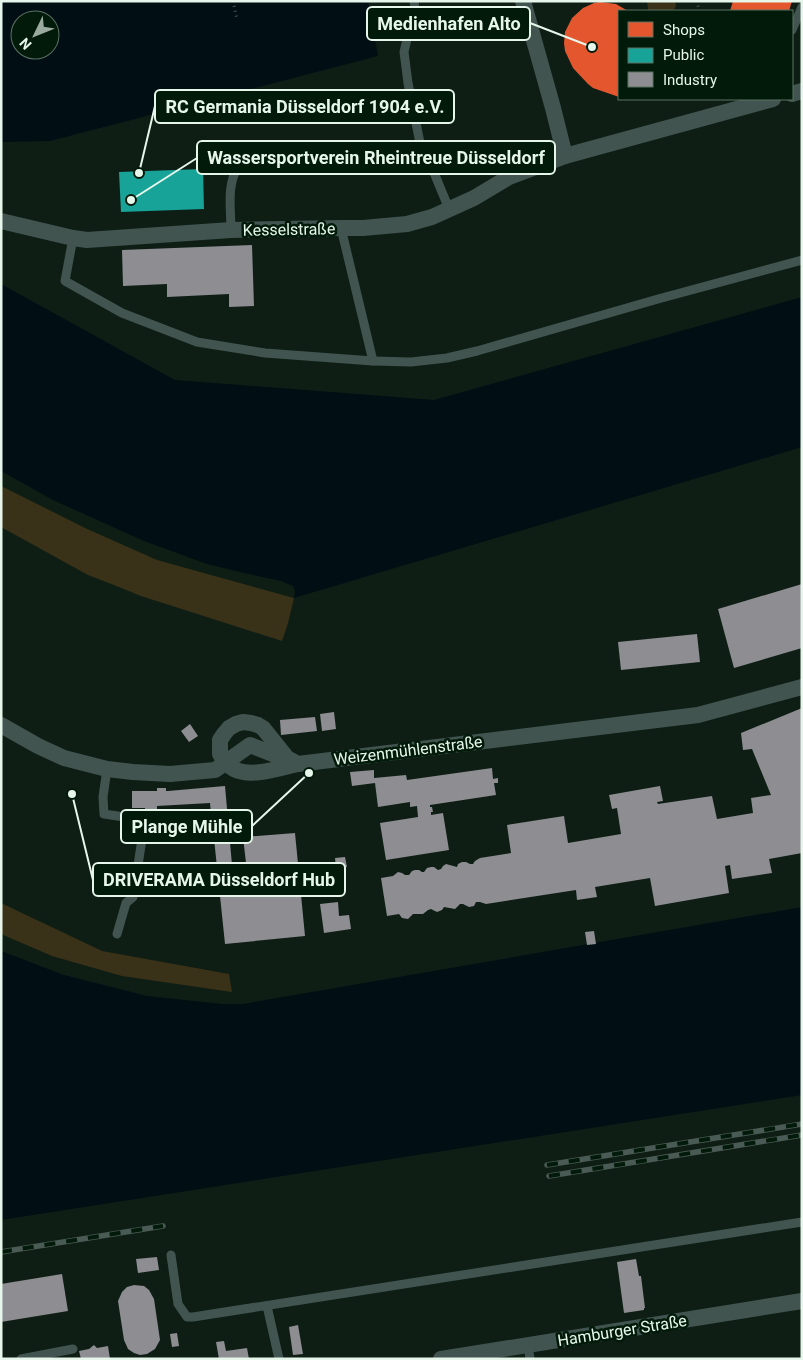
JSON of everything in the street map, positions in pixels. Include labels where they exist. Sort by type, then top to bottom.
[{"type":"street","points":[[523,1],[565,156]]},
{"type":"street","name":"Kesselstraße","points":[[1,221],[88,240],[231,230],[363,228],[407,224],[432,217],[474,198],[509,177],[565,156],[769,100]]},
{"type":"street","name":"Weizenmühlenstraße","points":[[1,725],[64,758],[106,770],[170,774],[215,770],[250,745],[298,764],[698,715],[802,687]]},
{"type":"street","points":[[243,722],[258,724],[264,728],[287,758],[298,764],[258,772],[247,772],[232,768],[220,754],[220,740],[229,728],[236,724],[243,722]]},
{"type":"street","name":"Hamburger Straße","points":[[442,1359],[529,1352],[802,1301]]},
{"type":"lane","points":[[414,1],[416,18],[404,52],[408,83],[421,148],[449,209]]},
{"type":"lane","points":[[793,28],[802,7]]},
{"type":"lane","points":[[231,230],[231,185],[233,177],[238,167],[253,156]]},
{"type":"lane","points":[[341,228],[373,361]]},
{"type":"lane","points":[[73,238],[65,281],[122,313],[197,342],[265,353],[373,361],[411,362],[447,358],[477,351],[802,260]]},
{"type":"lane","points":[[106,770],[103,797],[104,814],[145,820],[133,897],[126,902],[117,934]]},
{"type":"lane","points":[[171,1255],[178,1304],[187,1317],[193,1318],[802,1222]]},
{"type":"lane","points":[[267,1306],[279,1359]]},
{"type":"lane","points":[[21,1359],[73,1348]]},
{"type":"path","points":[[233,1],[236,20]]},
{"type":"shaded area","points":[[1,1],[368,1],[378,56],[50,141],[1,142]]},
{"type":"shaded area","points":[[647,1],[675,1],[676,6],[674,10],[648,9]]},
{"type":"shaded area","points":[[1,284],[175,380],[434,400],[802,297],[802,447],[294,598],[295,591],[293,586],[281,581],[207,564],[144,541],[53,500],[1,471]]},
{"type":"shaded area","points":[[1,486],[85,528],[157,560],[294,598],[282,641],[141,596],[88,575],[1,527]]},
{"type":"shaded area","points":[[1,903],[102,951],[229,974],[232,992],[122,976],[52,956],[1,934]]},
{"type":"shaded area","points":[[802,907],[802,1095],[1,1220],[1,951],[64,975],[147,996],[222,1004],[243,1004]]},
{"type":"building: Shops","points":[[733,1],[792,1],[789,10],[730,10]]},
{"type":"building: Shops","points":[[594,3],[616,4],[626,10],[618,10],[618,97],[593,88],[588,84],[573,68],[565,51],[565,32],[572,18],[583,8]]},
{"type":"building: Public","points":[[203,169],[204,209],[121,212],[119,172]]},
{"type":"building: Industry","points":[[252,245],[254,306],[229,307],[229,294],[167,297],[167,284],[123,286],[122,250]]},
{"type":"building: Industry","points":[[802,584],[802,648],[734,668],[718,609]]},
{"type":"building: Industry","points":[[697,634],[700,662],[621,670],[618,642]]},
{"type":"building: Industry","points":[[802,708],[802,853],[769,859],[772,873],[732,879],[730,865],[725,866],[729,893],[655,906],[650,878],[595,887],[597,897],[577,900],[576,890],[486,904],[476,902],[474,906],[469,907],[460,904],[455,909],[444,907],[437,912],[431,909],[423,914],[413,914],[408,919],[402,918],[399,914],[387,916],[381,878],[393,876],[398,872],[409,875],[415,870],[424,872],[427,868],[431,867],[438,870],[446,864],[457,867],[462,862],[473,864],[480,858],[511,853],[507,825],[564,816],[568,843],[621,834],[617,808],[612,809],[609,795],[660,786],[663,801],[657,802],[658,804],[712,796],[717,819],[753,813],[751,798],[771,795],[752,749],[743,750],[741,733]]},
{"type":"building: Industry","points":[[334,712],[336,729],[322,731],[320,714]]},
{"type":"building: Industry","points":[[315,717],[317,731],[281,735],[280,720]]},
{"type":"building: Industry","points":[[190,724],[198,736],[189,742],[181,731]]},
{"type":"building: Industry","points":[[492,768],[493,779],[498,778],[498,783],[494,783],[496,795],[430,805],[433,812],[431,812],[431,815],[443,813],[449,850],[386,860],[380,823],[418,817],[417,806],[410,807],[410,802],[378,807],[375,783],[352,786],[350,772],[374,770],[374,778],[406,775],[407,780]]},
{"type":"building: Industry","points":[[225,786],[232,865],[246,863],[243,837],[295,833],[305,936],[225,944],[213,829],[200,830],[198,816],[211,814],[210,803],[157,806],[157,810],[132,808],[132,791],[157,791],[157,788],[166,788],[166,791],[168,791]]},
{"type":"building: Industry","points":[[345,857],[347,867],[336,868],[335,858]]},
{"type":"building: Industry","points":[[338,902],[339,916],[349,915],[351,929],[324,933],[320,904]]},
{"type":"building: Industry","points":[[594,931],[596,944],[587,945],[585,932]]},
{"type":"building: Industry","points":[[157,1257],[159,1270],[138,1273],[136,1259]]},
{"type":"building: Industry","points":[[636,1259],[639,1276],[641,1276],[645,1308],[644,1310],[624,1313],[617,1262]]},
{"type":"building: Industry","points":[[62,1274],[68,1311],[1,1322],[1,1284]]},
{"type":"building: Industry","points":[[134,1285],[144,1286],[149,1290],[154,1299],[160,1340],[155,1349],[147,1354],[140,1355],[128,1349],[124,1340],[118,1301],[122,1292],[127,1287]]},
{"type":"building: Industry","points":[[298,1325],[303,1354],[293,1355],[289,1327]]},
{"type":"building: Industry","points":[[177,1333],[179,1346],[172,1347],[170,1334]]},
{"type":"building: Industry","points":[[224,1341],[226,1351],[247,1348],[249,1359],[219,1359],[216,1342]]},
{"type":"building: Industry","points":[[94,1345],[97,1348],[108,1346],[110,1359],[81,1359],[79,1351],[89,1349]]},
{"type":"railway","points":[[547,1165],[802,1124]]},
{"type":"railway","points":[[549,1176],[802,1135]]},
{"type":"railway","points":[[1,1252],[163,1226]]},
{"type":"place","name":"Medienhafen Alto","points":[[592,47]]},
{"type":"place","name":"RC Germania Düsseldorf 1904 e.V.","points":[[139,173]]},
{"type":"place","name":"Wassersportverein Rheintreue Düsseldorf","points":[[131,200]]},
{"type":"place","name":"Plange Mühle","points":[[309,773]]},
{"type":"place","name":"DRIVERAMA Düsseldorf Hub","points":[[72,794]]}]
